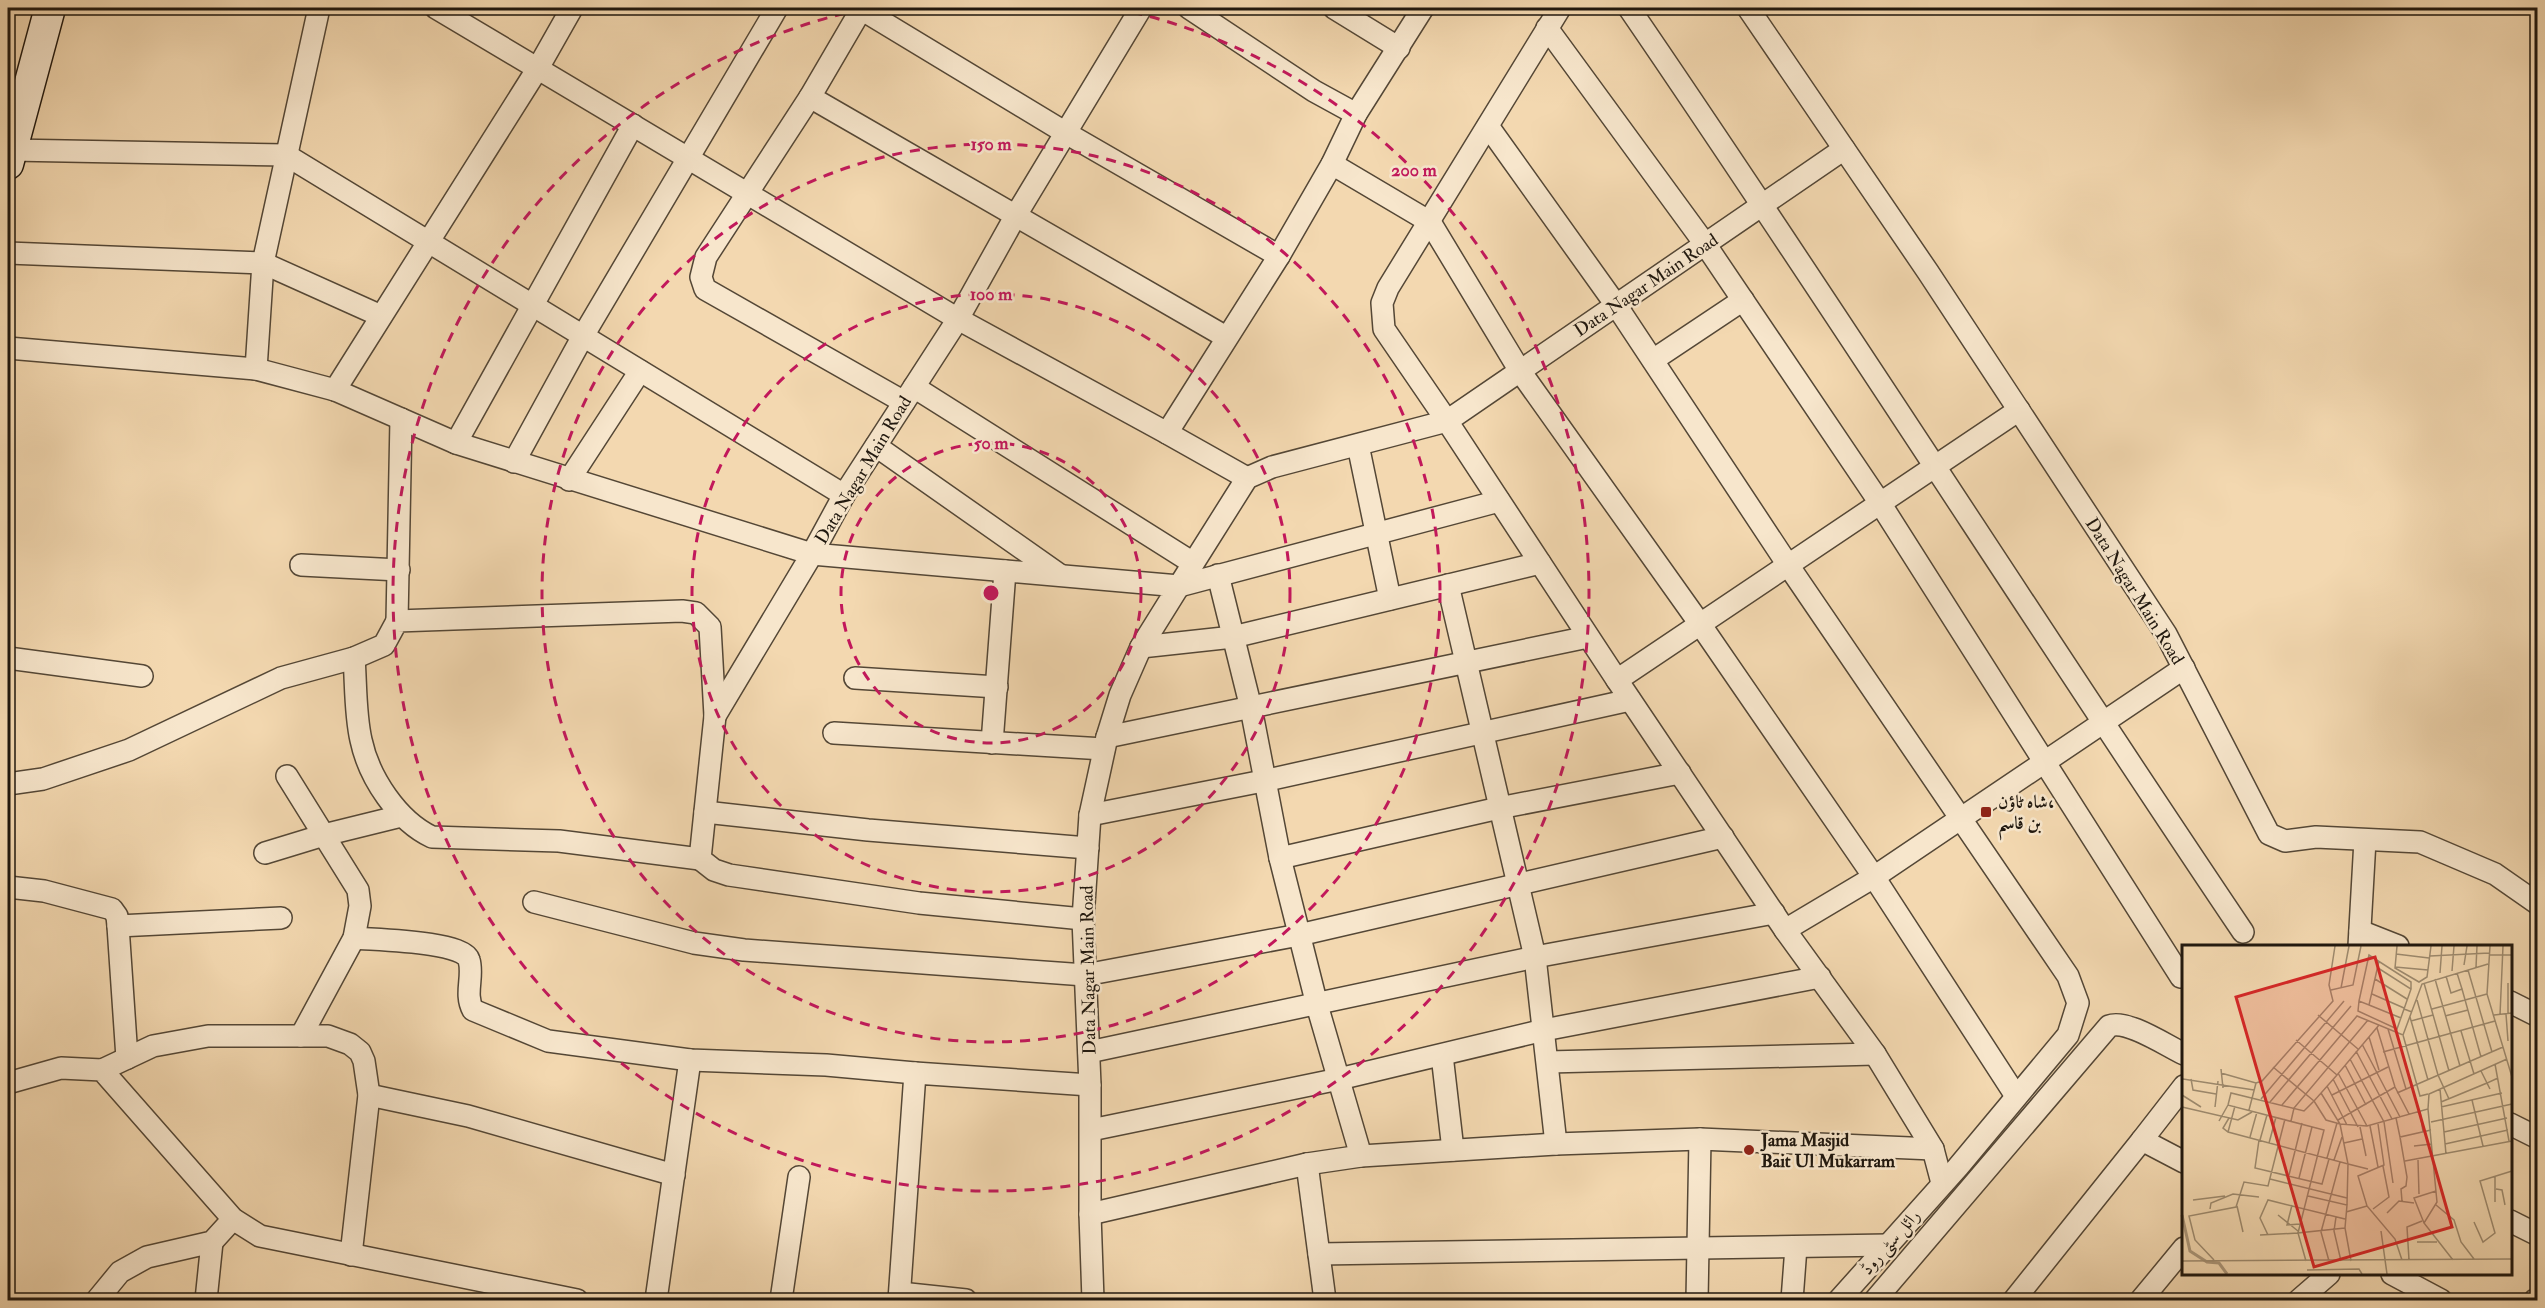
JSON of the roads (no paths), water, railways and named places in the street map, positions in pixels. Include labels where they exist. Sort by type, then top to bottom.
[{"type":"street","points":[[50,8],[15,109],[9,157],[286,155],[844,495]]},
{"type":"street","points":[[256,369],[263,263],[319,8]]},
{"type":"street","points":[[436,8],[958,319],[1247,478]]},
{"type":"street","points":[[334,390],[538,68],[572,8]]},
{"type":"street","points":[[514,462],[583,336],[777,8]]},
{"type":"street","points":[[1193,563],[909,394],[705,289],[701,277],[706,257],[810,97],[862,8],[1066,133],[1279,256]]},
{"type":"street","name":"Data Nagar Main Road","points":[[1141,8],[1016,215],[958,319],[844,495],[812,554],[1179,586],[1499,501]]},
{"type":"street","points":[[1190,8],[1314,91],[1356,114]]},
{"type":"street","points":[[1334,8],[1400,48]]},
{"type":"street","points":[[1167,433],[1279,256],[1332,164],[1356,114],[1400,48],[1423,8]]},
{"type":"street","points":[[1560,8],[1388,288],[1382,303],[1384,329],[1779,921],[1875,1054],[1933,1149],[1942,1183]]},
{"type":"street","points":[[1629,8],[1764,204],[2102,723],[2243,932]]},
{"type":"street","name":"Data Nagar Main Road","points":[[1748,8],[2019,410],[2166,634],[2269,834],[2285,841],[2316,837],[2420,842],[2495,874],[2538,904]]},
{"type":"street","points":[[1547,28],[1705,244],[1880,503],[2181,977]]},
{"type":"street","points":[[810,97],[1226,337]]},
{"type":"street","points":[[456,443],[633,125]]},
{"type":"street","name":"رائل سٹی روڈ","points":[[1488,126],[1616,305],[1788,565],[1962,818],[2068,976],[2078,1003],[2068,1035],[1958,1167],[1839,1300]]},
{"type":"street","name":"Data Nagar Main Road","points":[[1093,1300],[1090,1085],[1083,919],[1090,815],[1106,743],[1120,695],[1142,647],[1247,478],[1272,467],[1447,421],[1844,149]]},
{"type":"street","points":[[1332,164],[1430,222],[1520,371],[1700,624],[1874,877],[2016,1096]]},
{"type":"street","points":[[8,253],[263,263],[381,316]]},
{"type":"street","points":[[1653,360],[1743,300]]},
{"type":"street","points":[[8,348],[256,369],[334,390],[456,443],[812,554],[715,716]]},
{"type":"street","points":[[569,480],[640,371]]},
{"type":"street","points":[[1617,680],[2019,410]]},
{"type":"street","points":[[8,784],[43,779],[129,750],[281,678],[354,658],[384,645],[397,621],[401,419]]},
{"type":"street","points":[[1358,445],[1390,600]]},
{"type":"street","points":[[876,446],[1061,575]]},
{"type":"street","points":[[1142,647],[1233,637],[1540,563]]},
{"type":"street","points":[[301,565],[399,570]]},
{"type":"street","points":[[992,743],[1005,571]]},
{"type":"street","points":[[1218,575],[1251,708],[1263,781],[1280,858],[1317,1005],[1361,1156]]},
{"type":"street","points":[[1448,585],[1535,957],[1556,1144]]},
{"type":"street","points":[[397,621],[626,612],[682,611],[696,614],[710,627],[715,716],[700,859]]},
{"type":"street","points":[[834,733],[992,743],[1106,743],[1251,708],[1588,637]]},
{"type":"street","points":[[8,658],[142,676]]},
{"type":"street","points":[[354,658],[361,740],[368,761],[402,816],[417,830],[432,837],[559,841],[700,859],[714,870],[729,874],[919,903],[1083,919]]},
{"type":"street","points":[[1089,1052],[1535,957],[1779,921],[1874,877],[2184,668]]},
{"type":"street","points":[[855,678],[997,687]]},
{"type":"street","points":[[1090,815],[1263,781],[1630,700]]},
{"type":"street","points":[[1280,858],[1499,808],[1680,773]]},
{"type":"street","points":[[288,776],[358,890],[359,915],[354,938],[301,1036]]},
{"type":"street","points":[[705,812],[868,830],[1088,848]]},
{"type":"street","points":[[266,853],[324,835],[402,816]]},
{"type":"street","points":[[534,902],[694,943],[744,950],[1085,975],[1299,935],[1723,837]]},
{"type":"street","points":[[2365,840],[2359,939],[2392,945]]},
{"type":"street","points":[[8,887],[44,891],[103,905],[112,909],[117,916],[127,1058]]},
{"type":"street","points":[[118,926],[280,918]]},
{"type":"street","points":[[354,938],[429,944],[463,952],[468,955],[471,963],[469,1002],[473,1010],[548,1041],[690,1060],[826,1065],[1090,1085]]},
{"type":"street","points":[[1090,1130],[1339,1079],[1544,1030],[1820,977]]},
{"type":"street","points":[[2512,1003],[2538,1016]]},
{"type":"street","points":[[1875,1300],[2109,1026],[2115,1024],[2127,1026],[2182,1053]]},
{"type":"street","points":[[8,1083],[61,1068],[102,1070],[153,1046],[208,1036],[328,1036],[350,1044],[360,1052],[364,1061],[369,1095],[351,1255]]},
{"type":"street","points":[[1548,1062],[1875,1054]]},
{"type":"street","points":[[1442,1055],[1453,1150]]},
{"type":"street","points":[[656,1300],[690,1060]]},
{"type":"street","points":[[102,1070],[233,1219],[260,1236],[577,1300]]},
{"type":"street","points":[[915,1073],[899,1297],[966,1300]]},
{"type":"street","points":[[2014,1300],[2182,1089]]},
{"type":"street","points":[[369,1095],[468,1116],[674,1175]]},
{"type":"street","points":[[2512,1125],[2538,1138]]},
{"type":"street","points":[[1090,1214],[1307,1164],[1361,1156],[1556,1144],[1700,1139],[1933,1149]]},
{"type":"street","points":[[1697,1300],[1700,1139]]},
{"type":"street","points":[[2142,1140],[2182,1161]]},
{"type":"street","points":[[1307,1164],[1325,1300]]},
{"type":"street","points":[[781,1300],[799,1177]]},
{"type":"street","points":[[97,1300],[120,1272],[147,1257],[212,1242],[233,1219]]},
{"type":"street","points":[[2512,1222],[2538,1235]]},
{"type":"street","points":[[206,1300],[212,1242]]},
{"type":"street","points":[[1319,1254],[1888,1245]]},
{"type":"street","points":[[1792,1300],[1796,1247]]},
{"type":"street","points":[[2141,1300],[2182,1250]]},
{"type":"street","points":[[2299,1300],[2328,1275]]},
{"type":"street","points":[[2394,1275],[2441,1300]]},
{"type":"place","name":"شاہ ٹاؤن، بن قاسم","points":[[1986,812]]},
{"type":"place","name":"Jama Masjid Bait Ul Mukarram","points":[[1749,1150]]}]
